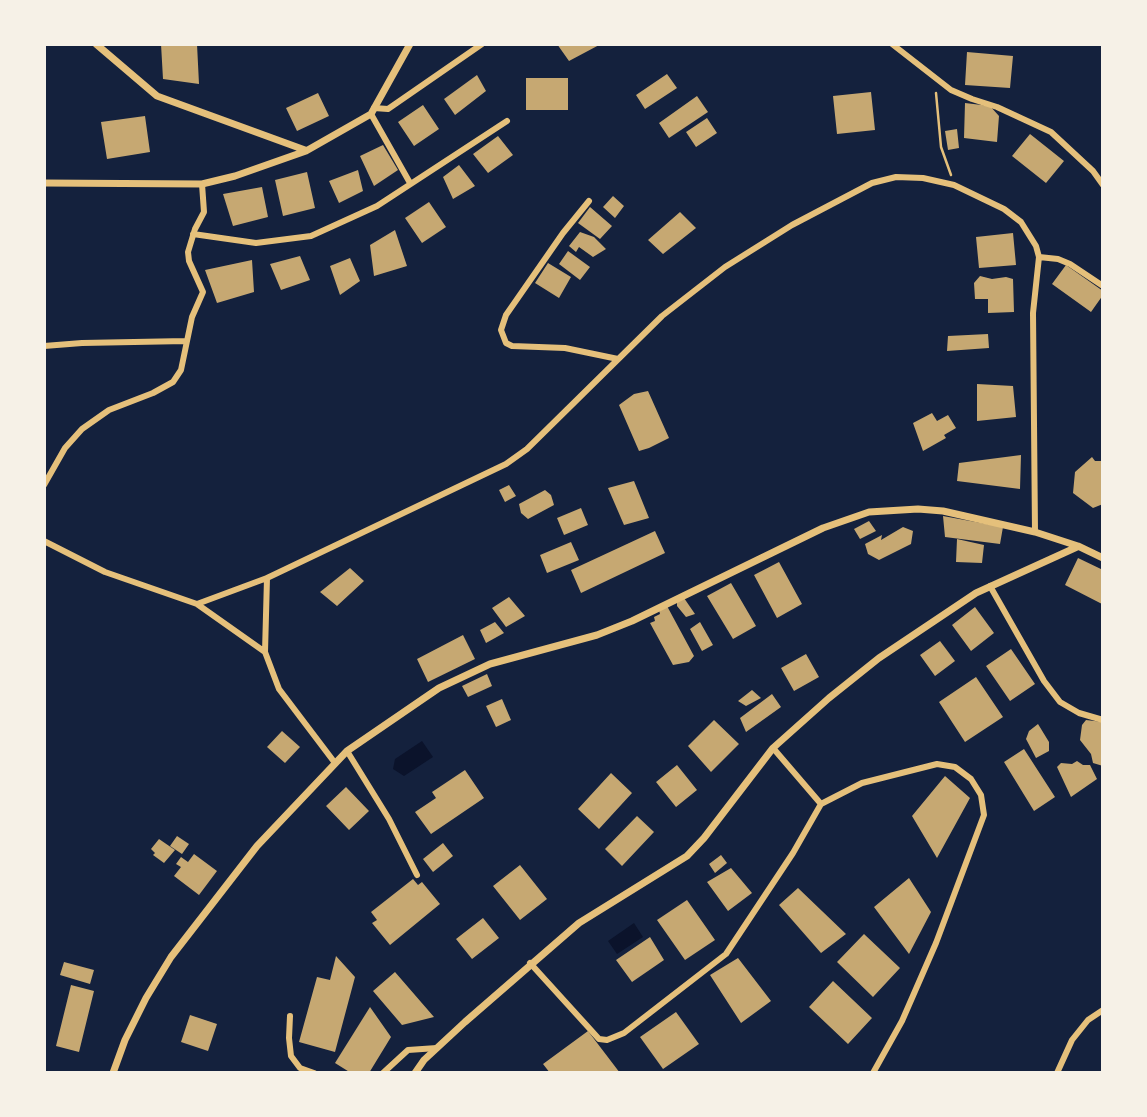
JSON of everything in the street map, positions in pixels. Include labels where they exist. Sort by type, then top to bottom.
[{"type":"street","points":[[96,44],[157,96],[306,150]]},
{"type":"street","points":[[372,111],[410,44]]},
{"type":"street","points":[[44,183],[202,184],[235,176],[306,150],[326,141],[372,111],[388,109],[482,44]]},
{"type":"street","points":[[892,44],[935,79],[972,99],[997,107],[1051,132],[1103,184]]},
{"type":"street","points":[[372,111],[410,183]]},
{"type":"street","points":[[193,234],[256,243],[311,236],[377,206],[507,121]]},
{"type":"street","points":[[197,604],[267,578],[506,464],[527,449],[662,316],[725,267],[792,225],[872,183],[896,177],[923,178],[954,185],[1004,209],[1021,222],[1036,246],[1039,257],[1033,313],[1035,532]]},
{"type":"street","points":[[44,485],[65,448],[82,429],[109,410],[173,382],[181,370],[192,317],[203,292],[189,261],[193,234],[204,212],[202,184]]},
{"type":"street","points":[[589,201],[563,233],[506,315],[501,330],[506,343],[512,346],[565,348],[618,359]]},
{"type":"street","points":[[1039,257],[1058,259],[1070,264],[1103,286]]},
{"type":"street","points":[[44,346],[186,341]]},
{"type":"street","points":[[113,1073],[125,1040],[171,957],[257,846],[347,751],[439,688],[490,664],[597,635],[632,621],[823,528],[870,512],[918,509],[943,511],[1035,532],[1078,546],[1103,558]]},
{"type":"street","points":[[44,541],[105,572],[197,604],[265,652]]},
{"type":"street","points":[[415,1073],[437,1048],[530,963],[579,923],[687,856],[773,748],[879,658],[990,586],[1078,546]]},
{"type":"street","points":[[267,578],[265,652],[279,690],[313,738],[335,762]]},
{"type":"street","points":[[990,586],[1044,681],[1060,702],[1079,713],[1103,720]]},
{"type":"street","points":[[773,748],[821,804]]},
{"type":"street","points":[[347,751],[389,819],[416,876]]},
{"type":"street","points":[[530,963],[599,1039],[607,1040],[624,1033],[726,954],[793,853],[821,804],[862,783],[937,764],[955,767],[971,779],[984,804],[981,823],[936,943],[902,1021],[873,1073]]},
{"type":"street","points":[[1057,1073],[1072,1040],[1088,1020],[1103,1010]]},
{"type":"street","points":[[290,1016],[291,1056],[300,1068],[314,1073]]},
{"type":"street","points":[[383,1073],[408,1050],[437,1048]]},
{"type":"path","points":[[935,79],[941,147],[954,185]]},
{"type":"water","points":[[422,741],[433,757],[404,776],[393,769],[395,759]]},
{"type":"water","points":[[634,923],[643,937],[617,954],[608,941]]},
{"type":"building","points":[[161,44],[197,44],[199,84],[163,79]]},
{"type":"building","points":[[557,44],[601,44],[569,61]]},
{"type":"building","points":[[967,52],[1013,56],[1010,88],[965,85]]},
{"type":"building","points":[[667,74],[677,88],[645,109],[636,95]]},
{"type":"building","points":[[477,75],[486,91],[455,115],[444,99]]},
{"type":"building","points":[[526,78],[568,78],[568,110],[526,110]]},
{"type":"building","points":[[871,92],[875,130],[837,134],[833,96]]},
{"type":"building","points":[[318,93],[329,116],[297,131],[286,108]]},
{"type":"building","points":[[697,96],[708,112],[669,138],[659,123]]},
{"type":"building","points":[[965,103],[990,106],[999,116],[997,142],[964,138]]},
{"type":"building","points":[[423,105],[439,129],[414,146],[398,122]]},
{"type":"building","points":[[145,116],[150,152],[107,159],[101,122]]},
{"type":"building","points":[[707,118],[717,133],[696,147],[686,132]]},
{"type":"building","points":[[957,129],[959,148],[948,150],[945,131]]},
{"type":"building","points":[[1030,134],[1064,161],[1046,183],[1012,156]]},
{"type":"building","points":[[498,136],[513,155],[488,173],[473,154]]},
{"type":"building","points":[[383,145],[398,170],[374,186],[360,156]]},
{"type":"building","points":[[459,165],[475,186],[453,199],[443,177]]},
{"type":"building","points":[[358,170],[363,191],[339,203],[329,181]]},
{"type":"building","points":[[307,172],[315,208],[283,216],[275,180]]},
{"type":"building","points":[[262,187],[268,217],[233,226],[223,194]]},
{"type":"building","points":[[613,196],[624,206],[615,218],[603,207]]},
{"type":"building","points":[[429,202],[446,227],[422,243],[405,218]]},
{"type":"building","points":[[590,207],[612,226],[600,239],[578,223]]},
{"type":"building","points":[[680,212],[696,228],[663,254],[648,240]]},
{"type":"building","points":[[395,230],[407,266],[374,276],[370,245]]},
{"type":"building","points":[[580,232],[594,237],[606,249],[593,257],[579,247],[576,252],[569,246]]},
{"type":"building","points":[[1013,233],[1016,265],[979,268],[976,237]]},
{"type":"building","points":[[568,251],[590,267],[580,280],[559,264]]},
{"type":"building","points":[[300,256],[310,280],[281,290],[270,264]]},
{"type":"building","points":[[350,258],[360,281],[340,295],[330,266]]},
{"type":"building","points":[[252,260],[254,292],[217,303],[205,270]]},
{"type":"building","points":[[548,263],[571,277],[559,298],[535,283]]},
{"type":"building","points":[[1066,265],[1103,291],[1091,312],[1052,284]]},
{"type":"building","points":[[980,276],[1013,279],[1014,312],[988,313],[988,299],[975,299],[974,283]]},
{"type":"building","points":[[988,334],[989,348],[947,351],[948,336]]},
{"type":"building","points":[[977,384],[1013,386],[1016,417],[977,421]]},
{"type":"building","points":[[648,391],[669,438],[639,451],[619,405],[634,394]]},
{"type":"building","points":[[932,413],[937,421],[948,415],[956,428],[944,435],[946,438],[923,451],[913,423]]},
{"type":"building","points":[[1021,455],[1020,489],[957,481],[959,463]]},
{"type":"building","points":[[1092,457],[1095,461],[1103,461],[1103,504],[1093,508],[1073,493],[1075,472]]},
{"type":"building","points":[[634,481],[649,518],[624,525],[608,488]]},
{"type":"building","points":[[509,485],[516,496],[505,502],[499,490]]},
{"type":"building","points":[[545,490],[551,495],[554,505],[528,519],[521,513],[519,504]]},
{"type":"building","points":[[581,508],[588,525],[564,535],[557,518]]},
{"type":"building","points":[[943,516],[1003,527],[1000,544],[945,537]]},
{"type":"building","points":[[869,521],[876,531],[860,539],[854,529]]},
{"type":"building","points":[[903,527],[913,531],[911,544],[879,560],[868,554],[865,544],[882,535],[881,540]]},
{"type":"building","points":[[655,531],[665,553],[581,593],[571,570]]},
{"type":"building","points":[[957,539],[984,545],[982,563],[956,562]]},
{"type":"building","points":[[571,542],[579,560],[547,573],[540,555]]},
{"type":"building","points":[[1078,558],[1103,570],[1102,604],[1065,585]]},
{"type":"building","points":[[779,562],[802,604],[777,618],[754,575]]},
{"type":"building","points":[[350,568],[364,581],[337,606],[320,592]]},
{"type":"building","points":[[731,583],[756,626],[733,639],[707,596]]},
{"type":"building","points":[[509,597],[525,616],[506,627],[492,608]]},
{"type":"building","points":[[684,598],[695,614],[686,617],[677,606],[677,601]]},
{"type":"building","points":[[667,606],[694,656],[689,662],[673,665],[650,623],[660,614],[659,610]]},
{"type":"building","points":[[975,607],[994,633],[971,651],[952,625]]},
{"type":"building","points":[[495,622],[504,633],[486,643],[480,630]]},
{"type":"building","points":[[700,622],[713,645],[702,651],[690,629]]},
{"type":"building","points":[[463,635],[475,659],[428,682],[417,659]]},
{"type":"building","points":[[940,641],[955,661],[935,676],[920,655]]},
{"type":"building","points":[[1011,649],[1035,684],[1010,701],[986,666]]},
{"type":"building","points":[[806,654],[819,677],[794,691],[781,668]]},
{"type":"building","points":[[487,674],[492,686],[468,697],[462,686]]},
{"type":"building","points":[[976,677],[1003,717],[965,742],[939,702]]},
{"type":"building","points":[[752,690],[761,698],[746,706],[738,701]]},
{"type":"building","points":[[772,694],[781,707],[746,732],[740,718]]},
{"type":"building","points":[[502,699],[511,720],[496,727],[486,706]]},
{"type":"building","points":[[714,720],[739,744],[711,772],[688,746]]},
{"type":"building","points":[[1086,720],[1103,722],[1103,766],[1093,763],[1091,754],[1080,740],[1082,725]]},
{"type":"building","points":[[1038,724],[1049,742],[1049,751],[1036,758],[1026,739],[1029,731]]},
{"type":"building","points":[[282,731],[300,747],[285,763],[267,747]]},
{"type":"building","points":[[1024,749],[1055,797],[1034,811],[1004,762]]},
{"type":"building","points":[[1077,761],[1090,765],[1097,779],[1071,797],[1057,767],[1061,763],[1072,764]]},
{"type":"building","points":[[677,765],[697,790],[676,807],[656,782]]},
{"type":"building","points":[[465,770],[484,798],[431,834],[415,812],[436,798],[432,792]]},
{"type":"building","points":[[611,773],[632,793],[599,829],[578,809]]},
{"type":"building","points":[[945,776],[970,798],[937,858],[912,816]]},
{"type":"building","points":[[346,787],[369,811],[349,830],[326,806]]},
{"type":"building","points":[[637,816],[654,832],[622,866],[605,849]]},
{"type":"building","points":[[177,836],[189,844],[182,854],[170,846]]},
{"type":"building","points":[[159,839],[175,850],[164,863],[153,855],[155,853],[151,849]]},
{"type":"building","points":[[443,843],[453,856],[433,872],[423,859]]},
{"type":"building","points":[[194,854],[217,871],[199,895],[174,876],[181,867],[176,864],[181,857],[188,862]]},
{"type":"building","points":[[721,855],[727,863],[715,873],[709,864]]},
{"type":"building","points":[[520,865],[547,899],[520,920],[493,886]]},
{"type":"building","points":[[731,868],[752,893],[728,911],[707,882]]},
{"type":"building","points":[[909,878],[931,912],[909,954],[874,907]]},
{"type":"building","points":[[413,879],[418,885],[422,882],[440,904],[390,945],[372,923],[377,920],[371,912]]},
{"type":"building","points":[[798,888],[846,934],[821,953],[779,905]]},
{"type":"building","points":[[687,900],[715,940],[685,960],[657,920]]},
{"type":"building","points":[[483,918],[499,938],[472,959],[456,939]]},
{"type":"building","points":[[864,934],[900,968],[873,997],[837,962]]},
{"type":"building","points":[[650,937],[664,960],[632,982],[616,960]]},
{"type":"building","points":[[336,956],[355,977],[335,1052],[299,1042],[317,977],[330,980]]},
{"type":"building","points":[[738,958],[771,1001],[741,1023],[710,975]]},
{"type":"building","points":[[64,962],[94,970],[90,984],[60,975]]},
{"type":"building","points":[[395,972],[434,1017],[402,1025],[373,991]]},
{"type":"building","points":[[833,981],[872,1018],[848,1044],[809,1007]]},
{"type":"building","points":[[71,985],[94,991],[79,1052],[56,1046]]},
{"type":"building","points":[[370,1007],[391,1037],[369,1073],[351,1073],[335,1063]]},
{"type":"building","points":[[676,1012],[699,1044],[663,1069],[640,1037]]},
{"type":"building","points":[[190,1015],[217,1024],[208,1051],[181,1042]]},
{"type":"building","points":[[588,1031],[620,1073],[550,1073],[543,1064]]}]
